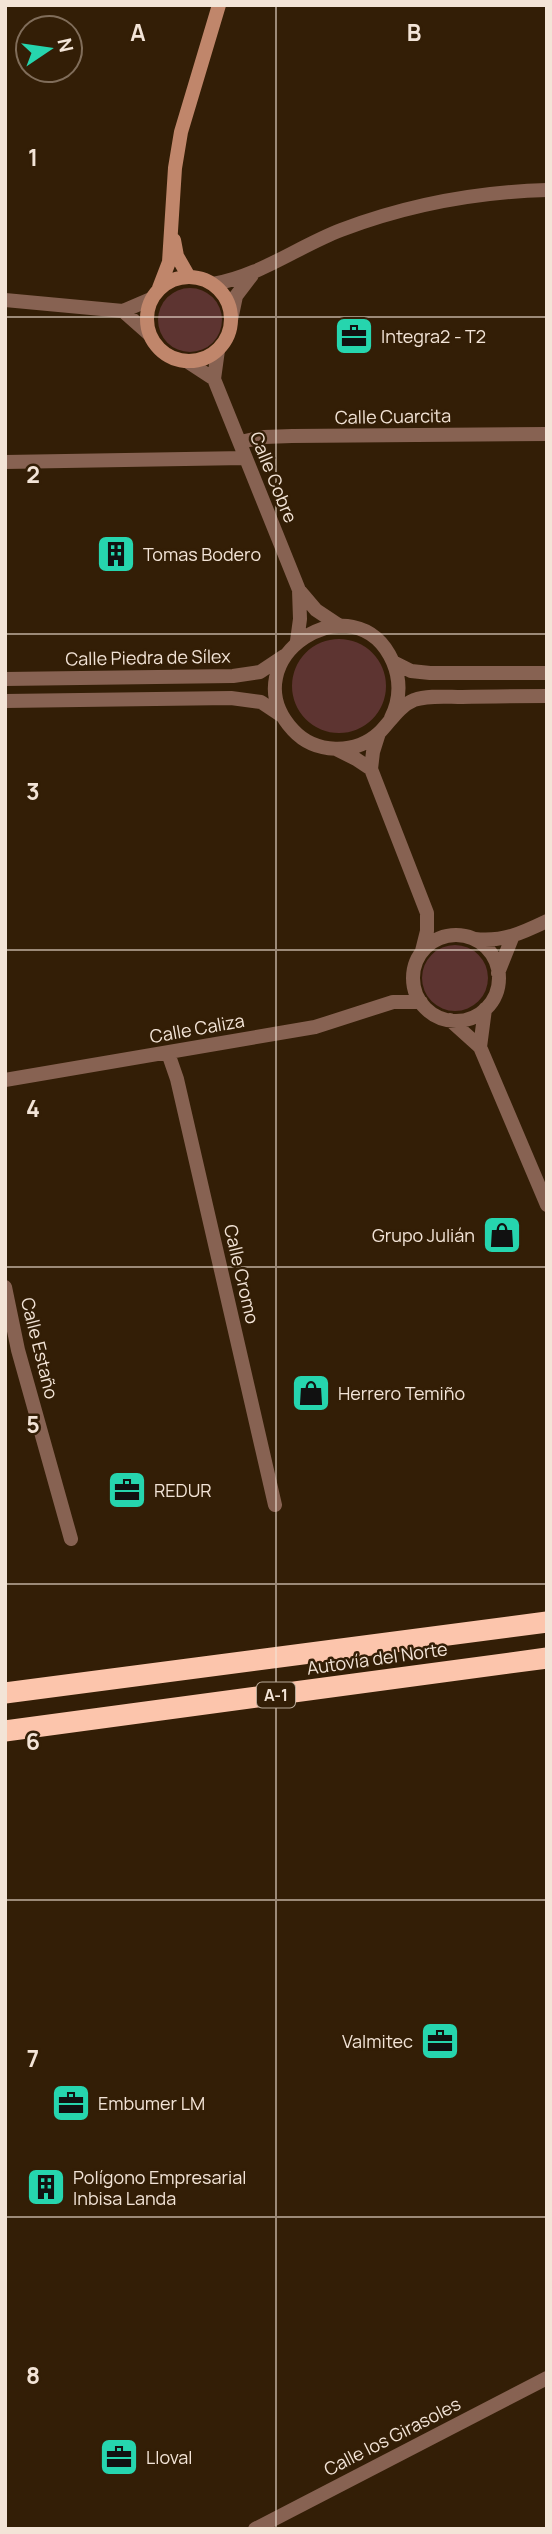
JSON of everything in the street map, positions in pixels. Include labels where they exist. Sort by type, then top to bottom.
[{"type":"highway","name":"Autovía del Norte","points":[[5,1693],[547,1622]]},
{"type":"highway","name":"Autovía del Norte","points":[[5,1731],[547,1658]]},
{"type":"street","points":[[219,5],[181,132],[175,167],[169,262],[146,316],[153,343],[164,354],[188,362],[203,360],[218,350],[226,339],[236,296],[251,275]]},
{"type":"street","points":[[213,284],[251,275],[310,243],[385,215],[470,196],[547,190]]},
{"type":"street","points":[[171,228],[177,256],[189,277]]},
{"type":"street","points":[[5,300],[123,311],[176,279],[189,277],[213,284],[222,293],[228,304],[231,320]]},
{"type":"street","points":[[123,311],[149,334]]},
{"type":"street","points":[[188,362],[214,379],[218,350]]},
{"type":"street","name":"Calle Cobre","points":[[214,379],[299,590],[316,610],[340,626]]},
{"type":"street","name":"Calle Cuarcita","points":[[240,442],[264,437],[292,436],[547,434]]},
{"type":"street","points":[[5,462],[245,458]]},
{"type":"street","name":"Calle Cobre","points":[[297,641],[299,590]]},
{"type":"street","points":[[336,749],[359,745],[379,733],[396,705],[399,685],[387,651],[371,636],[340,626],[320,628],[297,641],[285,655],[276,682],[276,696],[284,718],[293,730],[306,740],[336,749],[371,769]]},
{"type":"street","name":"Calle Piedra de Sílex","points":[[5,678],[233,676],[260,672],[285,655]]},
{"type":"street","points":[[393,662],[411,671],[430,674],[547,673]]},
{"type":"street","points":[[390,718],[413,701],[435,697],[547,696]]},
{"type":"street","points":[[5,701],[232,698],[261,702],[284,718]]},
{"type":"street","points":[[379,733],[371,769],[427,913],[427,931],[422,952],[413,975],[393,1002]]},
{"type":"street","points":[[427,913],[440,926],[456,935],[491,941],[512,937],[547,921]]},
{"type":"street","points":[[422,952],[434,941],[456,935]]},
{"type":"street","points":[[450,1020],[472,1017],[485,1009],[496,993],[498,973],[512,937]]},
{"type":"street","points":[[472,939],[489,952],[498,973]]},
{"type":"street","points":[[413,975],[416,993],[430,1012],[450,1020],[480,1047],[547,1205]]},
{"type":"street","name":"Calle Caliza","points":[[5,1080],[315,1027],[393,1002],[421,1002]]},
{"type":"street","points":[[480,1047],[485,1009]]},
{"type":"street","name":"Calle Cromo","points":[[168,1053],[177,1079],[275,1505]]},
{"type":"street","name":"Calle Estaño","points":[[5,1287],[18,1350],[71,1539]]},
{"type":"street","name":"Calle los Girasoles","points":[[255,2529],[547,2378]]},
{"type":"shaded area","points":[[184,288],[196,288],[213,297],[220,308],[220,332],[213,343],[196,352],[184,352],[172,347],[163,338],[158,326],[158,314],[163,302],[172,293]]},
{"type":"shaded area","points":[[339,639],[357,643],[372,653],[382,668],[386,686],[382,704],[372,719],[357,729],[339,733],[321,729],[306,719],[296,704],[292,686],[296,668],[306,653],[321,643]]},
{"type":"shaded area","points":[[449,945],[461,945],[473,950],[483,960],[488,978],[486,991],[473,1006],[461,1011],[449,1011],[437,1006],[427,996],[422,984],[422,972],[427,960],[437,950]]},
{"type":"place","name":"Integra2 - T2","points":[[354,336]]},
{"type":"place","name":"Tomas Bodero","points":[[116,554]]},
{"type":"place","name":"Grupo Julián","points":[[502,1235]]},
{"type":"place","name":"Herrero Temiño","points":[[311,1393]]},
{"type":"place","name":"REDUR","points":[[127,1490]]},
{"type":"place","name":"Valmitec","points":[[440,2041]]},
{"type":"place","name":"Embumer LM","points":[[71,2103]]},
{"type":"place","name":"Polígono Empresarial Inbisa Landa","points":[[46,2187]]},
{"type":"place","name":"Lloval","points":[[119,2457]]}]
